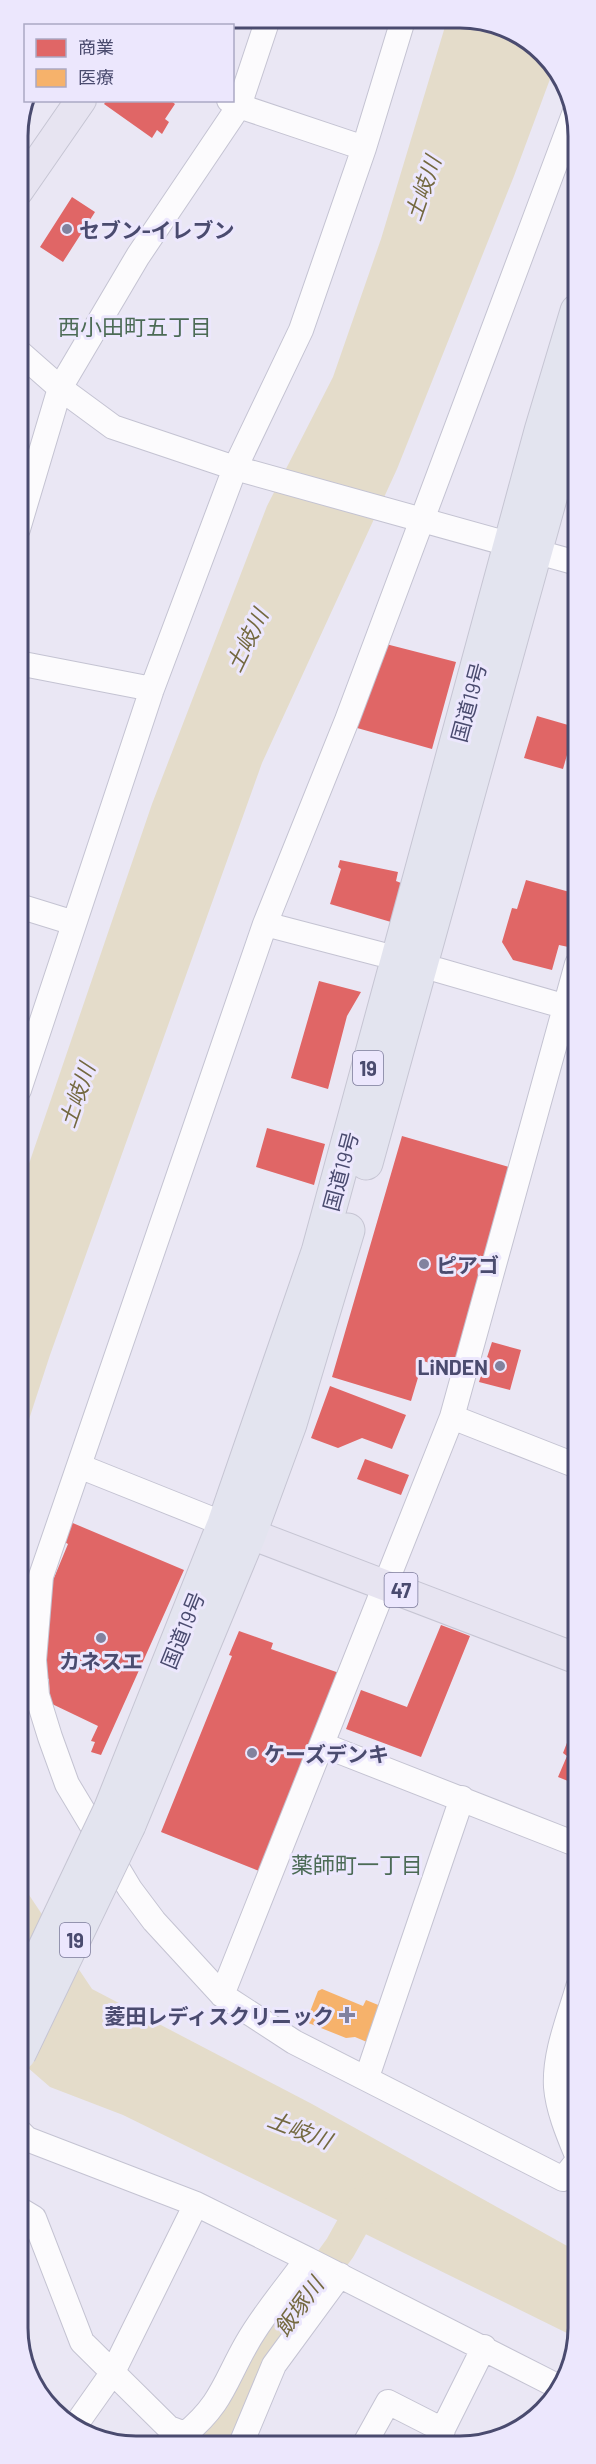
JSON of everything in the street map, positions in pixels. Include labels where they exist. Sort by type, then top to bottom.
[{"type":"highway","name":"国道19号","points":[[28,2032],[237,1528],[290,1424],[328,1301],[523,548],[568,351]]},
{"type":"highway","name":"国道19号","points":[[523,548],[568,426]]},
{"type":"highway","name":"国道19号","points":[[28,1985],[119,1817]]},
{"type":"main road","points":[[29,175],[80,102]]},
{"type":"main road","name":"47","points":[[237,1528],[567,1655]]},
{"type":"street","points":[[29,1061],[152,689],[301,330],[364,148],[401,28]]},
{"type":"street","points":[[29,493],[60,388],[138,256],[234,103],[264,29]]},
{"type":"street","points":[[234,103],[364,148]]},
{"type":"street","points":[[567,2174],[563,2179],[367,2077],[294,2042],[222,1995],[161,1928],[130,1889],[66,1784],[37,1695],[34,1649],[41,1576],[265,924],[568,131]]},
{"type":"street","points":[[29,361],[60,388],[113,427],[242,470],[568,560]]},
{"type":"street","points":[[29,665],[152,689]]},
{"type":"street","points":[[29,909],[75,923]]},
{"type":"street","points":[[265,924],[380,954]]},
{"type":"street","points":[[438,970],[568,1007]]},
{"type":"street","points":[[222,1995],[452,1417],[568,1020]]},
{"type":"street","points":[[452,1417],[567,1457]]},
{"type":"street","points":[[79,1466],[237,1528]]},
{"type":"street","points":[[323,1745],[567,1841]]},
{"type":"street","points":[[367,2077],[462,1798]]},
{"type":"street","points":[[567,2023],[561,2044],[556,2086],[567,2130]]},
{"type":"street","points":[[28,2142],[196,2204],[484,2347],[552,2383]]},
{"type":"street","points":[[80,2419],[112,2372],[196,2204]]},
{"type":"street","points":[[28,2214],[34,2218],[82,2342],[169,2428],[183,2436]]},
{"type":"street","points":[[190,2436],[206,2417],[228,2382],[247,2342],[307,2259]]},
{"type":"street","points":[[244,2436],[274,2365],[340,2275]]},
{"type":"street","points":[[440,2436],[484,2347]]},
{"type":"street","points":[[369,2436],[388,2402],[438,2436]]},
{"type":"water","name":"土岐川","points":[[445,28],[474,29],[494,34],[514,43],[536,60],[550,78],[514,176],[397,469],[262,763],[28,1421],[29,1165],[152,804],[267,506],[333,377],[381,239]]},
{"type":"water","name":"土岐川","points":[[28,1894],[92,1989],[312,2104],[567,2246],[567,2333],[123,2115],[50,2087],[28,2068]]},
{"type":"building: 商業","points":[[106,102],[172,102],[175,104],[165,119],[169,122],[162,134],[157,130],[152,138],[104,104]]},
{"type":"building: 商業","name":"セブン-イレブン","points":[[72,197],[95,212],[63,262],[40,247]]},
{"type":"building: 商業","points":[[382,643],[456,662],[432,749],[350,726]]},
{"type":"building: 商業","points":[[537,716],[568,725],[568,752],[563,769],[524,758]]},
{"type":"building: 商業","points":[[340,860],[398,872],[396,881],[401,883],[391,922],[330,904],[341,869],[338,867]]},
{"type":"building: 商業","points":[[526,880],[568,891],[568,947],[559,945],[552,970],[513,960],[502,942],[512,908],[517,909]]},
{"type":"building: 商業","points":[[319,981],[361,992],[347,1016],[328,1089],[291,1078]]},
{"type":"building: 商業","points":[[267,1128],[325,1144],[314,1185],[256,1167]]},
{"type":"building: 商業","name":"ピアゴ","points":[[402,1136],[509,1167],[454,1370],[423,1361],[411,1401],[332,1377]]},
{"type":"building: 商業","name":"LiNDEN","points":[[492,1342],[521,1350],[510,1390],[479,1382]]},
{"type":"building: 商業","points":[[330,1386],[406,1415],[392,1449],[362,1438],[338,1448],[311,1438]]},
{"type":"building: 商業","points":[[365,1459],[409,1475],[401,1495],[357,1479]]},
{"type":"building: 商業","name":"カネスエ","points":[[68,1521],[184,1570],[101,1755],[91,1752],[95,1742],[91,1741],[98,1726],[50,1703],[49,1679],[42,1677],[40,1637],[48,1639],[49,1590],[68,1544],[61,1540]]},
{"type":"building: 商業","points":[[441,1625],[470,1636],[421,1757],[346,1729],[361,1690],[407,1707]]},
{"type":"building: 商業","name":"ケーズデンキ","points":[[239,1631],[273,1643],[271,1649],[342,1674],[264,1873],[161,1832],[232,1656],[229,1655]]},
{"type":"building: 商業","points":[[567,1742],[567,1781],[558,1777],[567,1756],[563,1753]]},
{"type":"building: 医療","name":"菱田レディスクリニック","points":[[322,1989],[363,2006],[366,2000],[388,2009],[374,2045],[355,2037],[346,2038],[306,2022],[318,1991]]},
{"type":"waterway","name":"飯塚川","points":[[215,2436],[238,2417],[267,2348],[340,2248],[373,2189]]},
{"type":"place","name":"セブン-イレブン","points":[[67,229]]},
{"type":"place","name":"ピアゴ","points":[[424,1264]]},
{"type":"place","name":"LiNDEN","points":[[500,1366]]},
{"type":"place","name":"カネスエ","points":[[101,1638]]},
{"type":"place","name":"ケーズデンキ","points":[[252,1753]]},
{"type":"place","name":"菱田レディスクリニック","points":[[347,2015]]},
{"type":"district","name":"西小田町五丁目","points":[[135,326]]},
{"type":"district","name":"薬師町一丁目","points":[[357,1864]]}]
